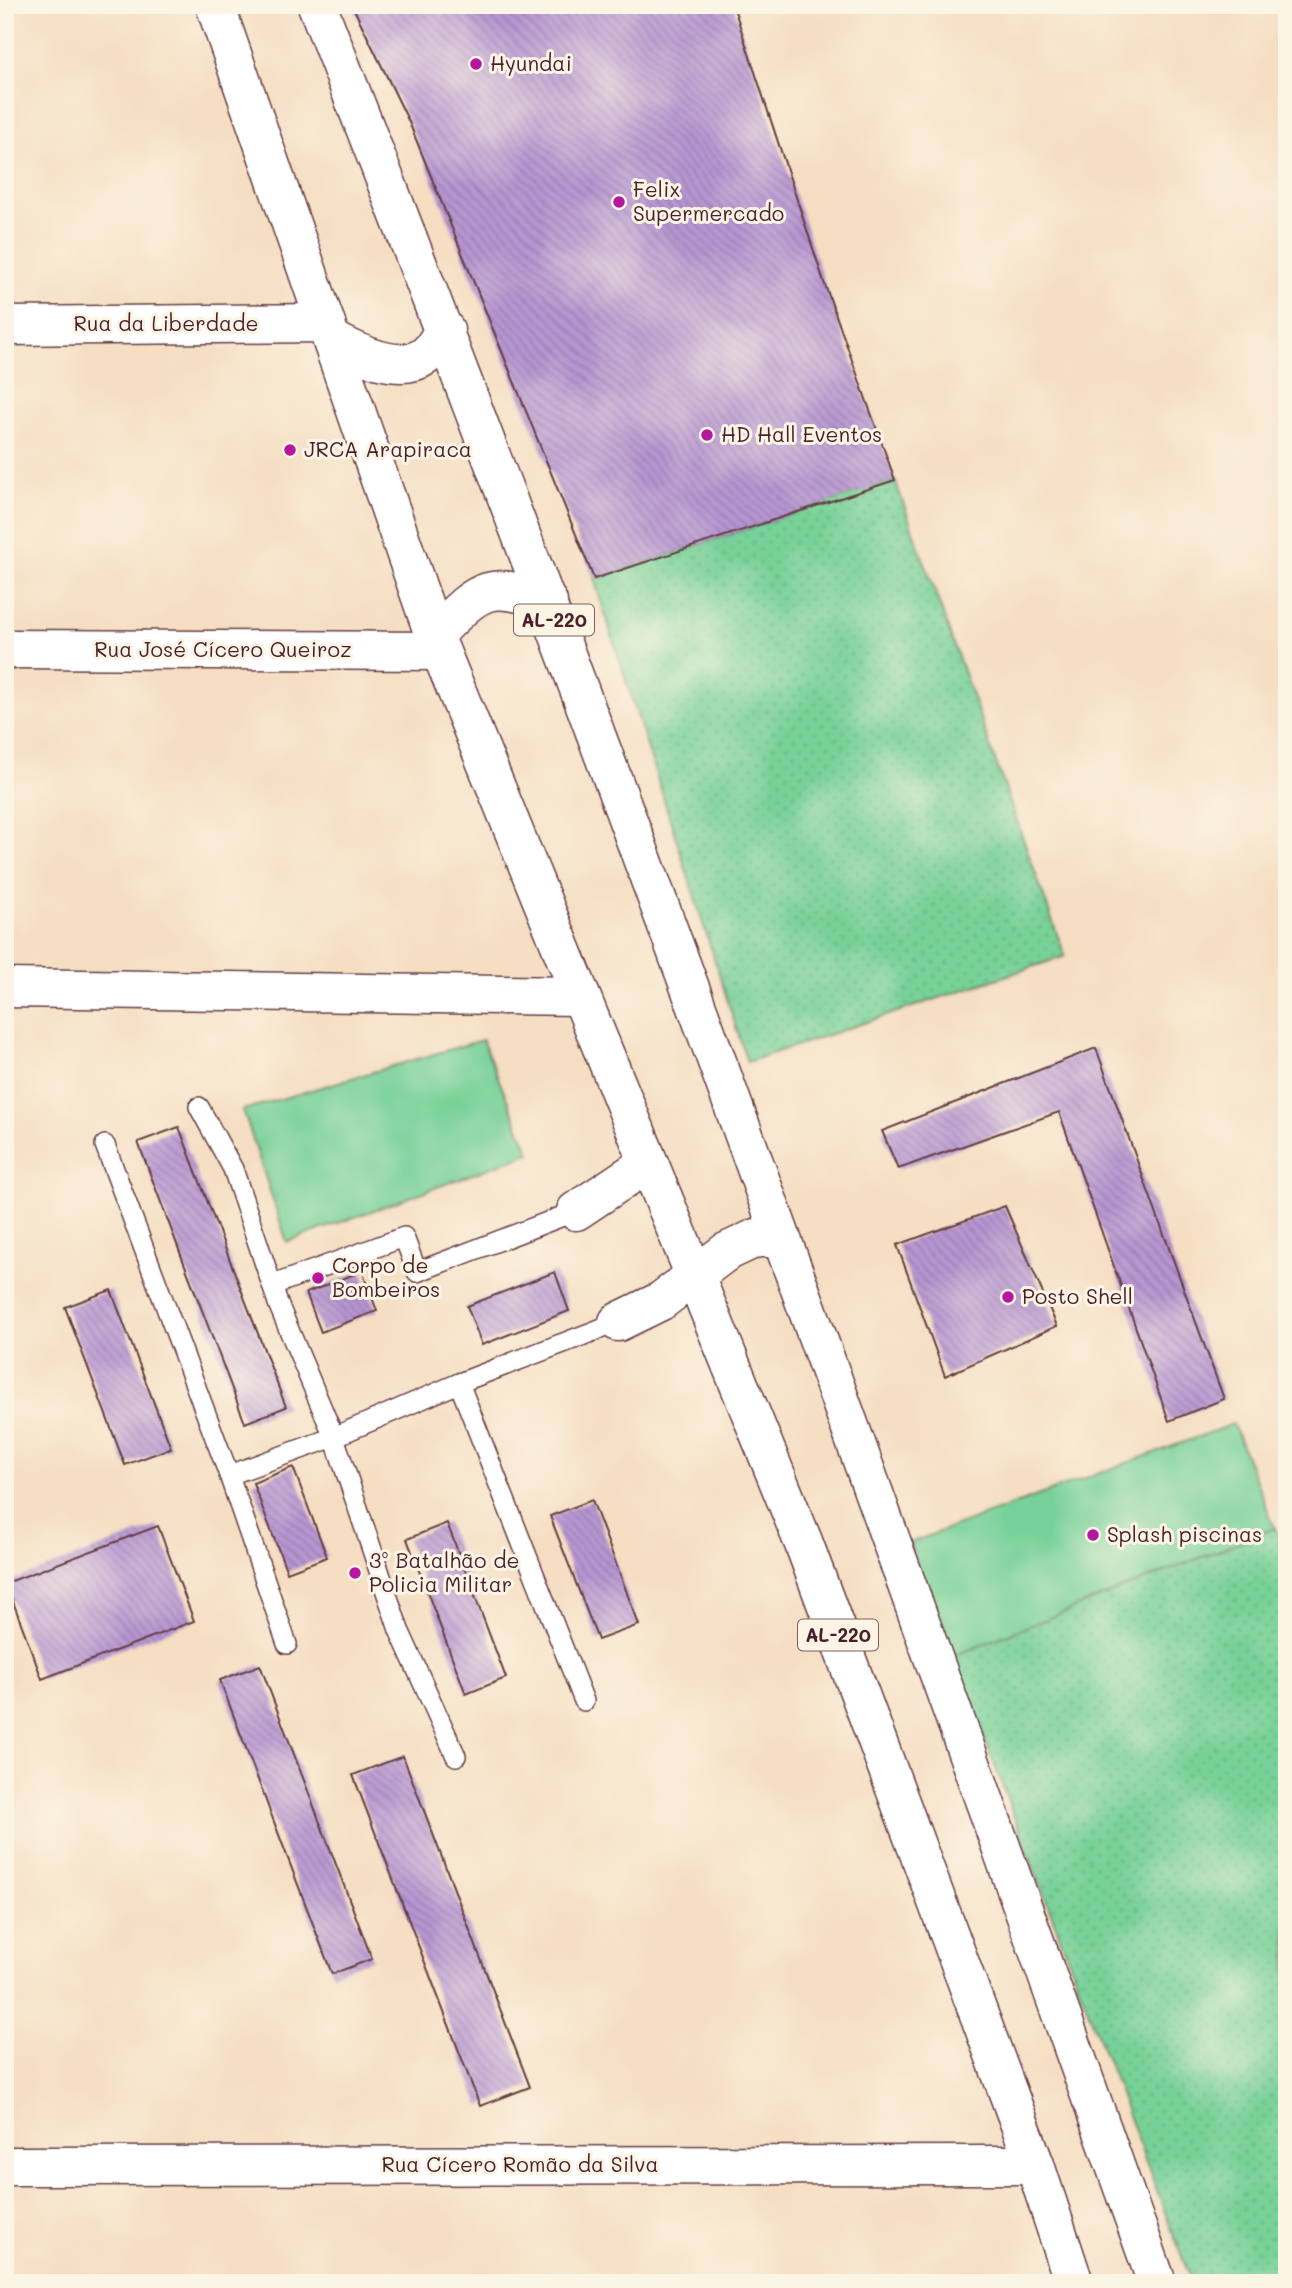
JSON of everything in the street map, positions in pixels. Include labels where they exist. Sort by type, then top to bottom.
[{"type":"main road","name":"AL-220","points":[[215,5],[437,643],[804,1544],[1035,2165],[1074,2283]]},
{"type":"main road","name":"AL-220","points":[[317,5],[548,602],[935,1661],[1157,2283]]},
{"type":"main road","name":"Rua da Liberdade","points":[[5,326],[330,332]]},
{"type":"main road","points":[[330,332],[365,357],[411,364],[427,355],[445,330]]},
{"type":"main road","points":[[437,643],[474,597],[502,589],[524,593],[548,602]]},
{"type":"main road","name":"Rua José Cícero Queiroz","points":[[5,649],[437,643]]},
{"type":"main road","points":[[5,988],[579,996]]},
{"type":"main road","points":[[576,1211],[648,1163]]},
{"type":"main road","points":[[618,1322],[661,1301],[726,1252],[756,1238],[781,1238]]},
{"type":"main road","name":"Rua Cícero Romão da Silva","points":[[5,2166],[1035,2165]]},
{"type":"lane","points":[[199,1107],[233,1169],[272,1285],[334,1437],[399,1630],[456,1756]]},
{"type":"lane","points":[[105,1145],[229,1475],[288,1644]]},
{"type":"lane","points":[[272,1285],[404,1237],[417,1272],[576,1211]]},
{"type":"lane","points":[[229,1475],[334,1437],[458,1383],[618,1322]]},
{"type":"lane","points":[[458,1383],[584,1701]]},
{"type":"green space","points":[[895,480],[1065,956],[747,1062],[594,579]]},
{"type":"green space","points":[[482,1040],[530,1153],[287,1242],[243,1110]]},
{"type":"green space","name":"Splash piscinas","points":[[1233,1424],[1275,1528],[953,1656],[909,1543]]},
{"type":"green space","points":[[1275,1528],[1287,1557],[1287,2283],[1192,2283],[953,1656]]},
{"type":"building","points":[[352,5],[733,5],[824,282],[895,480],[594,579],[409,122]]},
{"type":"building","points":[[1096,1048],[1224,1399],[1169,1421],[1059,1112],[898,1169],[882,1131]]},
{"type":"building","points":[[179,1127],[286,1407],[245,1423],[138,1142]]},
{"type":"building","points":[[1005,1206],[1057,1326],[945,1376],[897,1245]]},
{"type":"building","points":[[362,1271],[377,1311],[321,1332],[306,1293]]},
{"type":"building","points":[[555,1272],[569,1311],[482,1345],[467,1306]]},
{"type":"building","points":[[111,1290],[171,1448],[125,1465],[65,1307]]},
{"type":"building","points":[[293,1467],[327,1557],[287,1572],[253,1483]]},
{"type":"building","points":[[592,1500],[639,1625],[598,1640],[550,1516]]},
{"type":"building","points":[[447,1523],[506,1678],[466,1694],[407,1539]]},
{"type":"building","points":[[158,1526],[194,1621],[42,1679],[6,1583]]},
{"type":"building","points":[[260,1665],[372,1959],[332,1974],[220,1680]]},
{"type":"building","points":[[403,1756],[530,2087],[480,2106],[353,1775]]},
{"type":"place","name":"Hyundai","points":[[476,64]]},
{"type":"place","name":"Felix Supermercado","points":[[619,202]]},
{"type":"place","name":"HD Hall Eventos","points":[[707,435]]},
{"type":"place","name":"JRCA Arapiraca","points":[[290,450]]},
{"type":"place","name":"Corpo de Bombeiros","points":[[318,1278]]},
{"type":"place","name":"Posto Shell","points":[[1008,1297]]},
{"type":"place","name":"Splash piscinas","points":[[1093,1535]]},
{"type":"place","name":"3º Batalhão de Policia Militar","points":[[355,1573]]}]
